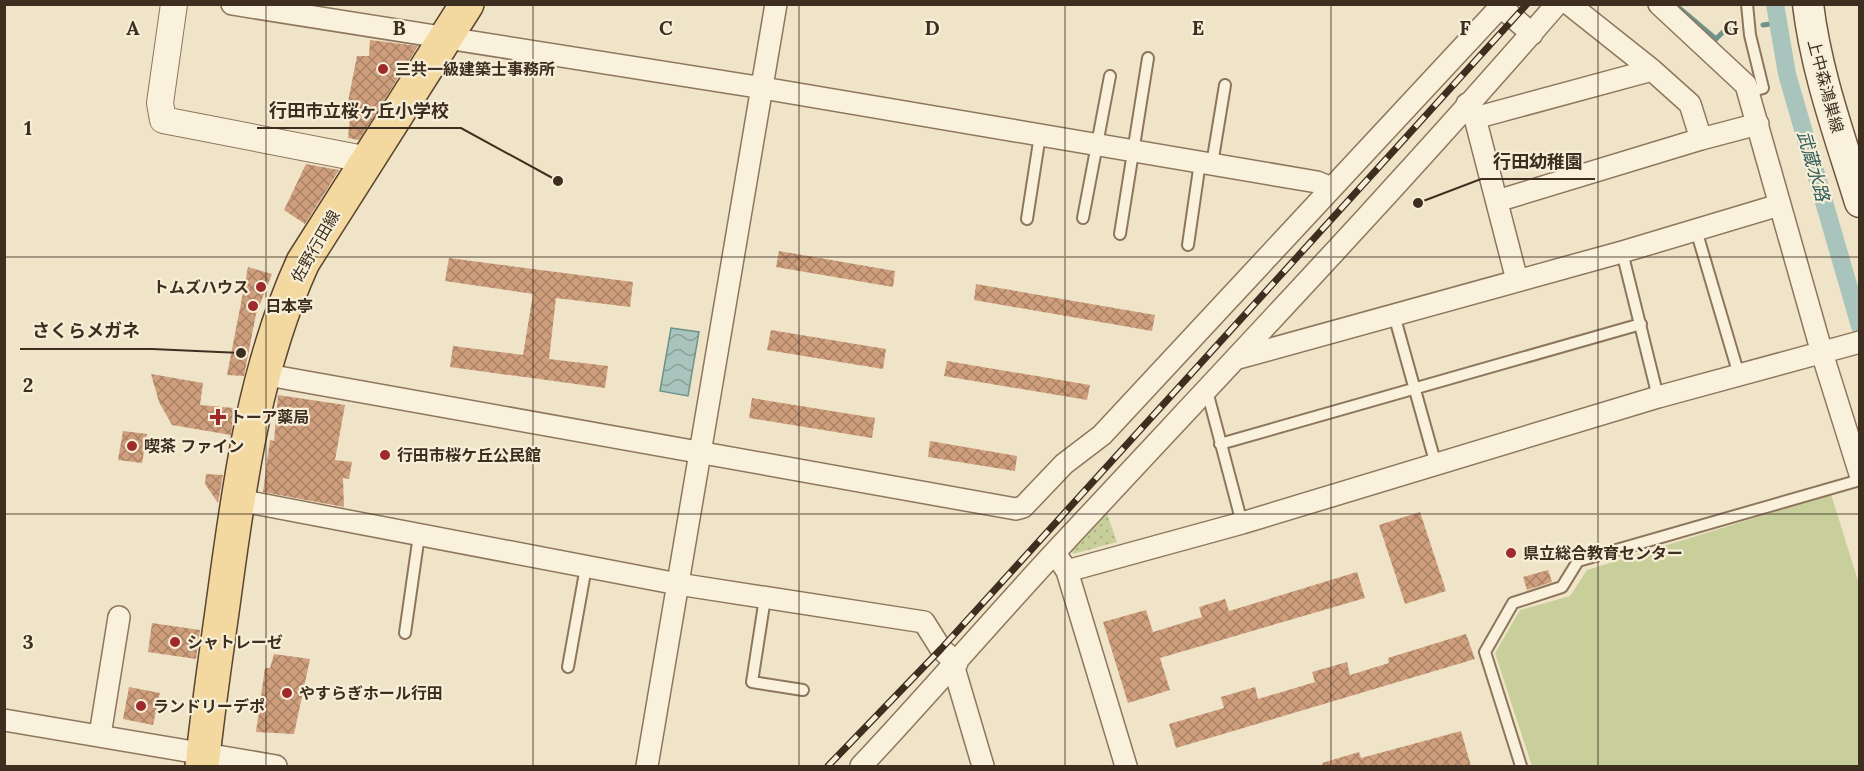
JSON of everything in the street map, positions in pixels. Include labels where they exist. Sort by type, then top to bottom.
[{"type":"main road","name":"佐野行田線","points":[[202,759],[238,500],[262,374],[289,293],[303,262],[467,4]]},
{"type":"main road","name":"上中森鴻巣線","points":[[1808,4],[1822,77],[1860,202]]},
{"type":"street","points":[[174,4],[160,103],[163,120],[369,160]]},
{"type":"street","points":[[232,4],[763,88],[1317,182],[1331,188]]},
{"type":"street","points":[[647,766],[776,4]]},
{"type":"street","points":[[861,766],[955,665],[1055,552],[1471,111],[1557,4]]},
{"type":"street","points":[[1569,4],[1652,70],[1690,104],[1701,139]]},
{"type":"street","points":[[1659,4],[1742,78],[1749,92],[1822,353],[1860,474]]},
{"type":"street","points":[[262,374],[1016,508],[1023,507],[1064,464],[1102,435],[1501,5],[1532,34]]},
{"type":"street","points":[[1471,111],[1652,70]]},
{"type":"street","points":[[1471,111],[1517,280]]},
{"type":"street","points":[[1497,201],[1758,124]]},
{"type":"street","points":[[1235,359],[1622,252],[1779,205]]},
{"type":"street","points":[[1067,571],[1242,523],[1658,397],[1853,344]]},
{"type":"street","points":[[238,500],[678,584],[924,622],[941,649],[955,665],[983,766]]},
{"type":"street","points":[[1055,552],[1067,571],[1125,766]]},
{"type":"street","points":[[100,735],[119,617]]},
{"type":"street","points":[[4,720],[100,735],[202,759],[276,766]]},
{"type":"lane","points":[[1747,4],[1750,35],[1763,88],[1749,92]]},
{"type":"lane","points":[[1120,234],[1148,58]]},
{"type":"lane","points":[[1083,218],[1110,76]]},
{"type":"lane","points":[[1188,245],[1225,85]]},
{"type":"lane","points":[[1027,219],[1040,135]]},
{"type":"lane","points":[[1696,230],[1739,375]]},
{"type":"lane","points":[[1622,252],[1658,397]]},
{"type":"lane","points":[[1394,315],[1436,465]]},
{"type":"lane","points":[[1220,444],[1641,324]]},
{"type":"lane","points":[[1207,391],[1242,523]]},
{"type":"lane","points":[[1521,766],[1485,652],[1513,603],[1562,587],[1578,561],[1860,480]]},
{"type":"lane","points":[[405,633],[419,535]]},
{"type":"lane","points":[[568,667],[586,567]]},
{"type":"lane","points":[[765,598],[752,682],[803,690]]},
{"type":"green space","points":[[1831,494],[1859,584],[1859,766],[1532,766],[1495,653],[1520,610],[1570,596],[1587,570]]},
{"type":"green space","points":[[1104,505],[1117,542],[1073,554],[1068,543]]},
{"type":"water","points":[[671,328],[699,332],[688,396],[660,391]]},
{"type":"building","points":[[370,40],[418,46],[359,140],[348,138],[350,117],[345,117],[357,56],[369,56]]},
{"type":"building","points":[[306,164],[339,170],[305,224],[284,210]]},
{"type":"building","points":[[779,251],[895,271],[893,287],[776,267]]},
{"type":"building","points":[[449,258],[633,282],[630,307],[556,298],[549,359],[608,366],[605,388],[450,367],[453,346],[523,355],[533,294],[445,281]]},
{"type":"building","points":[[248,267],[272,274],[256,314],[244,376],[227,375]]},
{"type":"building","points":[[976,284],[1155,315],[1152,331],[974,300]]},
{"type":"building","points":[[771,330],[886,349],[883,369],[767,350]]},
{"type":"building","points":[[947,361],[1090,385],[1087,400],[944,376]]},
{"type":"building","points":[[151,374],[203,383],[200,405],[234,408],[231,435],[172,425],[159,402]]},
{"type":"building","points":[[278,395],[345,405],[335,460],[352,462],[349,479],[343,478],[344,507],[263,492],[270,440],[274,441]]},
{"type":"building","points":[[752,398],[875,418],[872,438],[749,418]]},
{"type":"building","points":[[123,431],[147,434],[142,463],[118,460]]},
{"type":"building","points":[[930,441],[1017,456],[1015,471],[928,457]]},
{"type":"building","points":[[206,474],[223,475],[218,503],[205,484]]},
{"type":"building","points":[[1420,512],[1446,591],[1405,604],[1379,525]]},
{"type":"building","points":[[1548,570],[1552,582],[1527,590],[1523,577]]},
{"type":"building","points":[[1357,572],[1365,598],[1160,658],[1170,690],[1128,703],[1103,622],[1146,610],[1153,632],[1202,617],[1199,607],[1225,599],[1229,611]]},
{"type":"building","points":[[152,623],[200,630],[196,659],[148,652]]},
{"type":"building","points":[[1466,634],[1475,659],[1176,748],[1169,724],[1224,708],[1221,697],[1255,687],[1258,699],[1315,682],[1312,672],[1347,662],[1350,675],[1389,663],[1388,658]]},
{"type":"building","points":[[274,654],[310,659],[294,734],[256,732],[265,668],[270,668]]},
{"type":"building","points":[[129,687],[160,693],[153,725],[123,719]]},
{"type":"building","points":[[1461,731],[1471,766],[1323,766],[1322,763],[1359,752],[1361,758]]},
{"type":"waterway","name":"武蔵水路","points":[[1775,4],[1787,74],[1860,326]]},
{"type":"waterway","points":[[1678,7],[1716,39],[1724,31],[1738,28]]},
{"type":"waterway","points":[[1763,25],[1777,23]]},
{"type":"railway","points":[[828,766],[941,649],[1527,4]]},
{"type":"place","name":"三共一級建築士事務所","points":[[383,69]]},
{"type":"place","name":"行田市立桜ヶ丘小学校","points":[[558,181]]},
{"type":"place","name":"行田幼稚園","points":[[1418,203]]},
{"type":"place","name":"トムズハウス","points":[[261,287]]},
{"type":"place","name":"日本亭","points":[[253,306]]},
{"type":"place","name":"さくらメガネ","points":[[241,353]]},
{"type":"place","name":"トーア薬局","points":[[218,417]]},
{"type":"place","name":"喫茶 ファイン","points":[[132,446]]},
{"type":"place","name":"行田市桜ケ丘公民館","points":[[385,455]]},
{"type":"place","name":"県立総合教育センター","points":[[1511,553]]},
{"type":"place","name":"シャトレーゼ","points":[[175,642]]},
{"type":"place","name":"やすらぎホール行田","points":[[287,693]]},
{"type":"place","name":"ランドリーデポ","points":[[141,706]]}]
